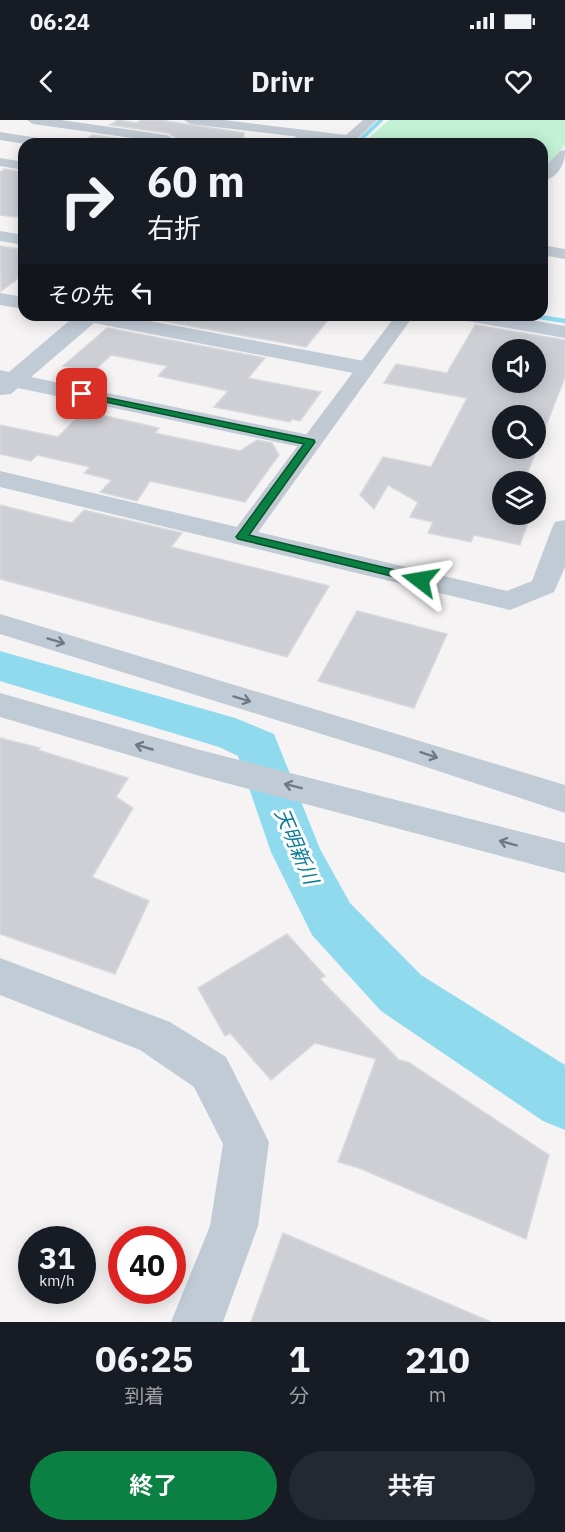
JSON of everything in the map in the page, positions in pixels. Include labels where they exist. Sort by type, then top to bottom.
[{"type":"street","points":[[33,120],[97,129],[305,134],[341,138]]},
{"type":"street","points":[[97,129],[112,120]]},
{"type":"street","points":[[354,138],[371,120]]},
{"type":"street","points":[[300,138],[305,134]]},
{"type":"street","points":[[0,136],[18,139]]},
{"type":"street","points":[[0,162],[18,165]]},
{"type":"street","points":[[0,236],[18,239]]},
{"type":"street","points":[[548,251],[565,254]]},
{"type":"street","points":[[0,299],[18,302]]},
{"type":"street","points":[[4,383],[82,321]]},
{"type":"street","points":[[120,321],[364,368]]},
{"type":"street","points":[[242,537],[400,321]]},
{"type":"street","points":[[502,321],[565,332]]},
{"type":"street","points":[[4,383],[310,442]]},
{"type":"street","points":[[0,480],[510,601],[544,586],[565,528]]},
{"type":"street","points":[[0,624],[417,751],[565,800]]},
{"type":"street","points":[[0,705],[200,763],[350,800],[565,858]]},
{"type":"street","points":[[0,976],[155,1036],[210,1072],[246,1142],[234,1226],[197,1322]]},
{"type":"green space","points":[[389,120],[565,120],[565,145],[548,165],[548,138],[369,138]]},
{"type":"building","points":[[118,120],[136,123],[142,120],[160,120],[244,133],[244,138],[176,138],[168,133],[110,125]]},
{"type":"building","points":[[93,135],[115,138],[88,138]]},
{"type":"building","points":[[5,169],[18,171],[18,216],[16,217],[0,215],[0,172]]},
{"type":"building","points":[[0,246],[18,249],[18,278],[1,291]]},
{"type":"building","points":[[163,321],[327,321],[306,347]]},
{"type":"building","points":[[475,325],[565,340],[565,377],[546,426],[546,405],[492,405],[492,459],[533,459],[528,471],[492,471],[492,525],[527,525],[520,545],[474,535],[471,542],[428,533],[433,522],[410,517],[418,502],[388,485],[374,509],[360,495],[383,457],[431,467],[467,398],[384,383],[396,364],[447,373]]},
{"type":"building","points":[[107,328],[265,358],[248,378],[321,392],[300,421],[292,419],[290,422],[214,407],[228,391],[158,376],[167,366],[111,355],[93,372],[63,366]]},
{"type":"building","points":[[83,411],[159,428],[155,433],[240,451],[257,440],[272,443],[279,455],[245,502],[150,481],[137,501],[100,492],[112,480],[84,473],[90,467],[37,455],[31,461],[0,454],[0,425],[58,437]]},
{"type":"building","points":[[0,505],[72,523],[84,510],[182,533],[171,547],[329,586],[287,657],[0,579]]},
{"type":"building","points":[[357,611],[447,634],[414,708],[318,681]]},
{"type":"building","points":[[0,738],[40,748],[38,750],[128,778],[116,797],[133,808],[92,877],[149,901],[115,974],[0,934]]},
{"type":"building","points":[[287,934],[325,976],[320,979],[399,1060],[408,1062],[549,1155],[526,1239],[359,1168],[338,1162],[376,1059],[315,1043],[271,1080],[230,1033],[225,1036],[198,988]]},
{"type":"building","points":[[283,1233],[491,1322],[251,1322]]},
{"type":"waterway","points":[[362,138],[381,120]]},
{"type":"waterway","points":[[548,318],[565,321]]},
{"type":"waterway","name":"天明新川","points":[[0,666],[235,735],[258,746],[296,852],[331,919],[401,993],[565,1100]]},
{"type":"route","points":[[82,394],[310,442],[242,537],[420,580]]}]
